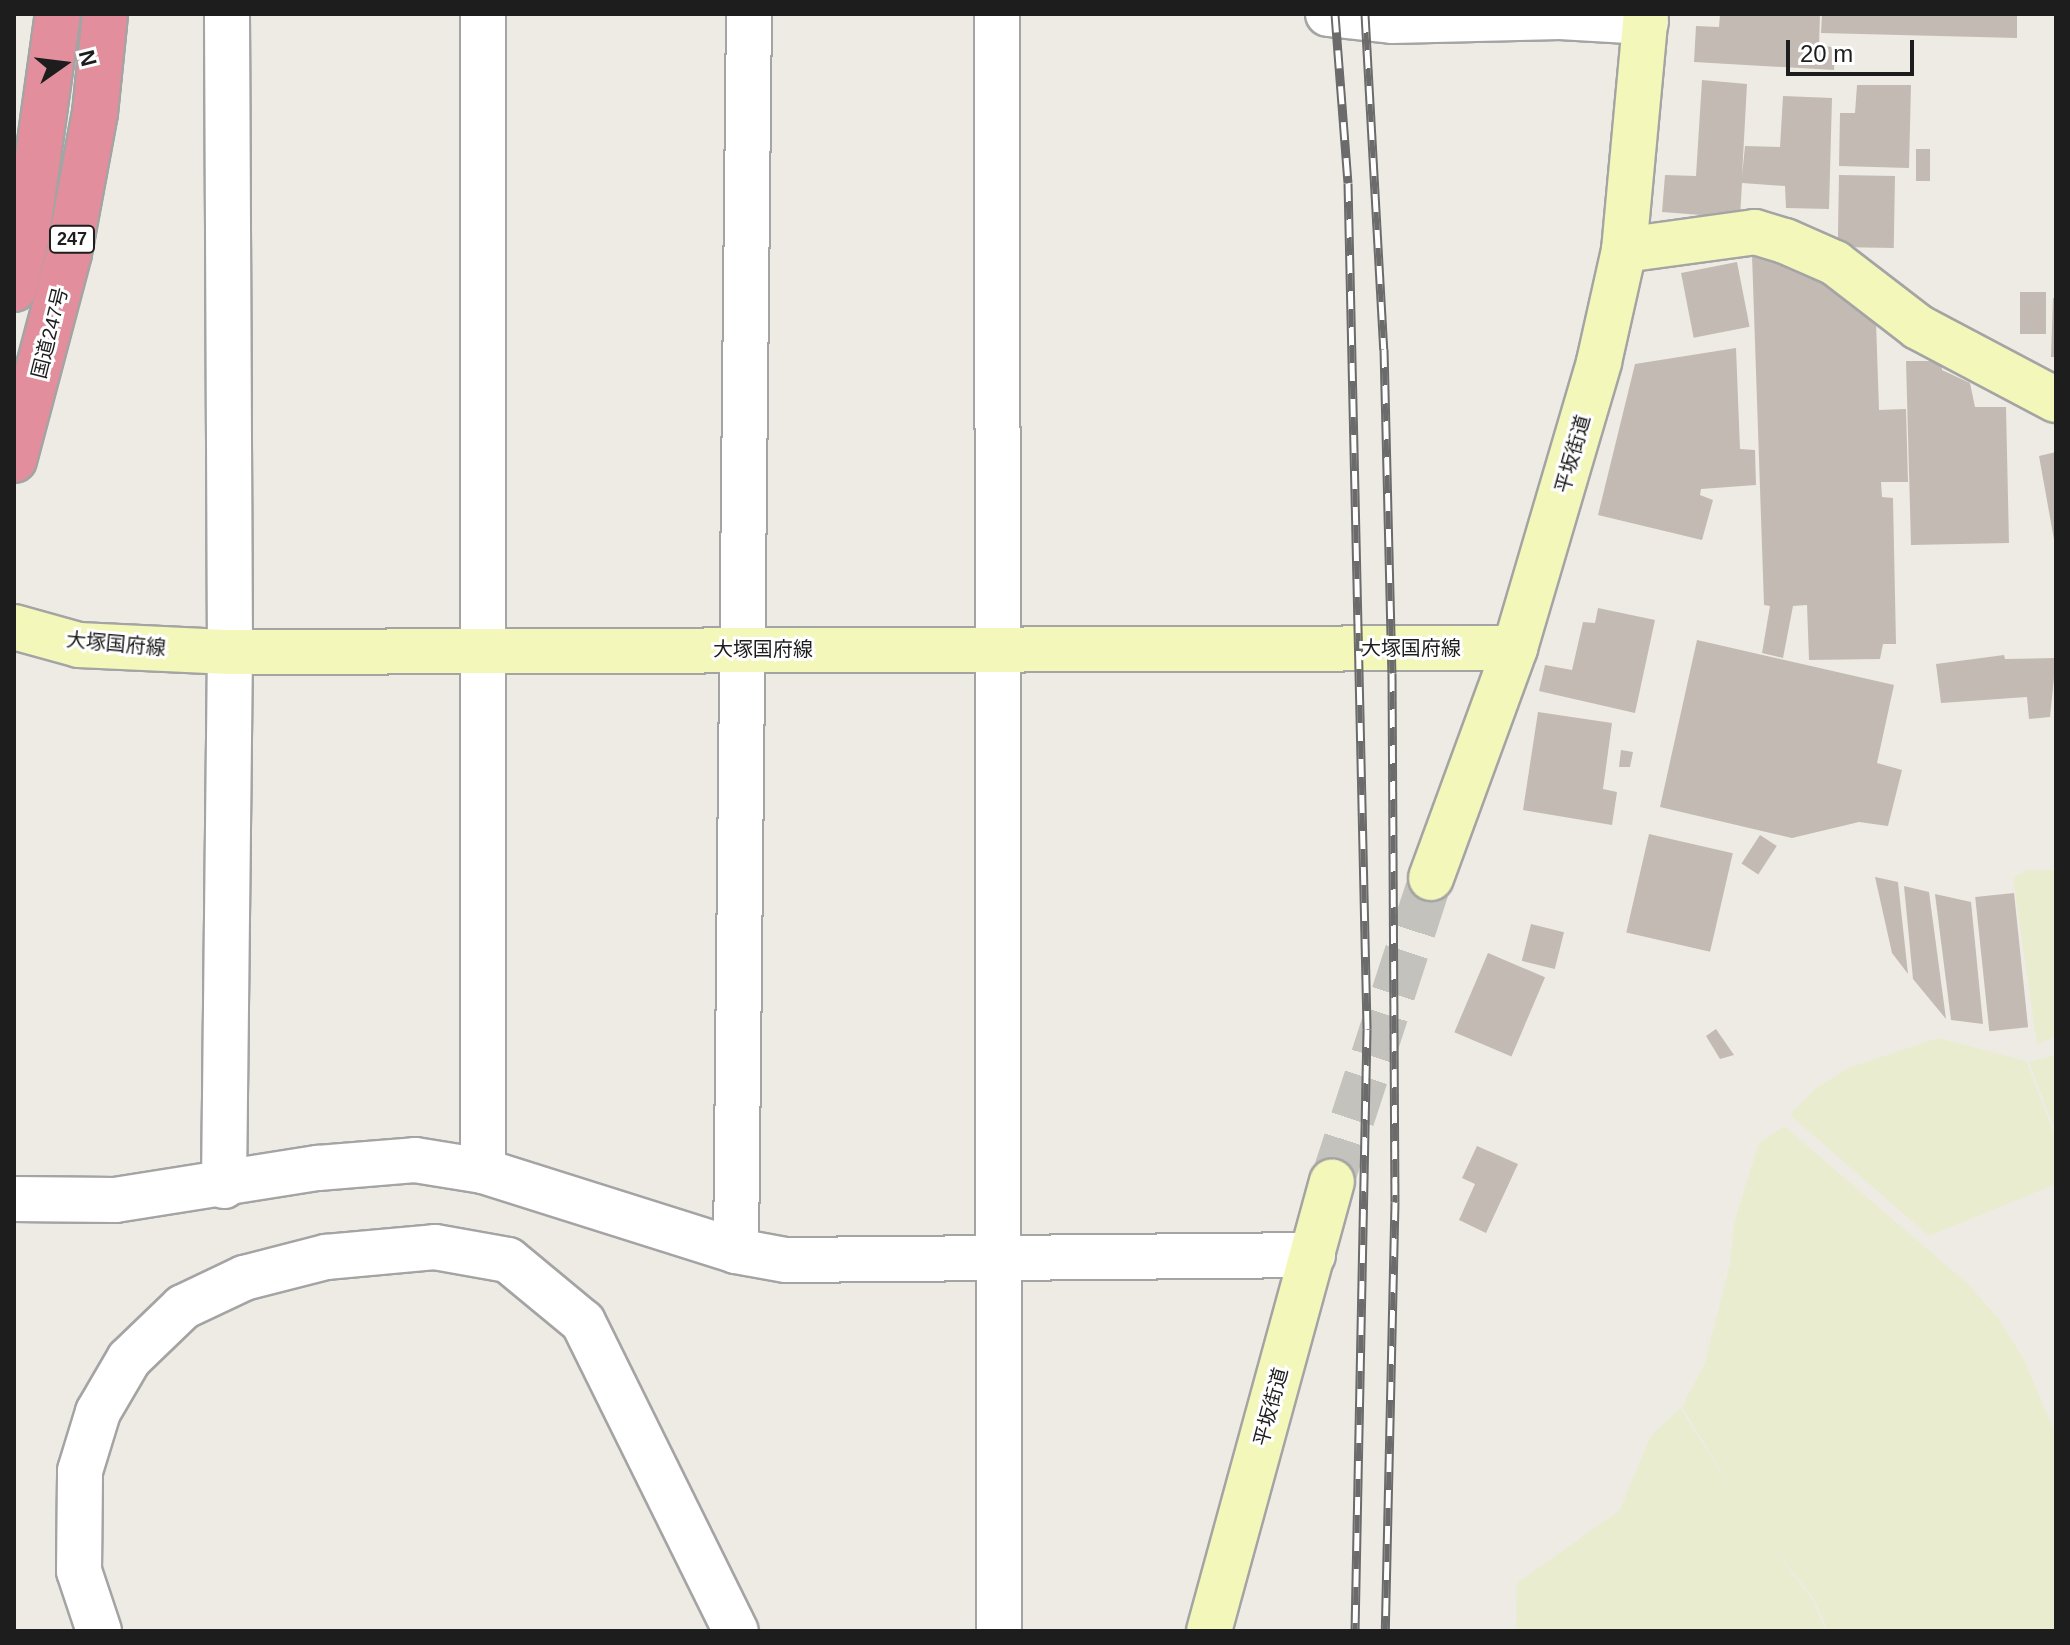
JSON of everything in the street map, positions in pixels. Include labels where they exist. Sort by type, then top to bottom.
[{"type":"highway","name":"247","points":[[14,289],[27,236],[58,14]]},
{"type":"highway","name":"国道247号","points":[[14,460],[69,253],[95,113],[105,14]]},
{"type":"main road","name":"平坂街道","points":[[1431,878],[1515,648],[1599,362],[1624,250],[1646,18]]},
{"type":"main road","points":[[1624,250],[1755,232],[1785,241],[1835,263],[1918,327],[2056,400]]},
{"type":"main road","name":"大塚国府線","points":[[14,627],[79,645],[230,652],[486,648],[1515,648]]},
{"type":"main road","name":"平坂街道","points":[[1209,1631],[1332,1182]]},
{"type":"street","points":[[224,1186],[230,652],[227,14]]},
{"type":"street","points":[[483,14],[486,648],[483,1171]]},
{"type":"street","points":[[736,1251],[749,14]]},
{"type":"street","points":[[997,14],[999,1631]]},
{"type":"street","points":[[1328,14],[1392,21],[1646,18]]},
{"type":"street","points":[[14,1199],[115,1200],[224,1186],[318,1168],[415,1160],[483,1171],[736,1251],[786,1260],[1313,1255]]},
{"type":"street","points":[[99,1631],[79,1571],[80,1471],[98,1412],[129,1359],[183,1307],[221,1286],[326,1257],[435,1247],[508,1260],[583,1322],[736,1631]]},
{"type":"green space","points":[[2027,870],[2056,870],[2056,1036],[2037,1045],[2013,878]]},
{"type":"green space","points":[[1938,1038],[2026,1061],[2056,1139],[2056,1184],[1929,1236],[1790,1115],[1816,1088],[1848,1068]]},
{"type":"green space","points":[[2056,1055],[2056,1133],[2029,1062]]},
{"type":"green space","points":[[1784,1126],[1968,1284],[1999,1319],[2024,1360],[2056,1435],[2056,1631],[1828,1631],[1813,1597],[1762,1535],[1812,1599],[1826,1631],[1516,1631],[1517,1583],[1620,1510],[1650,1437],[1680,1408],[1747,1514],[1682,1407],[1705,1363],[1730,1264],[1734,1223],[1759,1143]]},
{"type":"building","points":[[1720,14],[1820,14],[1819,46],[1835,47],[1834,70],[1694,62],[1696,26],[1719,27]]},
{"type":"building","points":[[1822,14],[2017,14],[2017,38],[1821,33]]},
{"type":"building","points":[[1702,80],[1747,84],[1742,176],[1745,146],[1780,147],[1783,96],[1832,98],[1829,209],[1786,208],[1785,186],[1742,183],[1740,218],[1662,212],[1665,175],[1696,176]]},
{"type":"building","points":[[1857,85],[1911,85],[1909,168],[1839,166],[1840,113],[1855,113]]},
{"type":"building","points":[[1916,149],[1930,149],[1930,181],[1916,181]]},
{"type":"building","points":[[1839,175],[1895,176],[1894,248],[1838,247]]},
{"type":"building","points":[[1752,255],[1813,271],[1876,321],[1879,410],[1906,409],[1908,482],[1881,482],[1882,497],[1893,498],[1896,644],[1883,644],[1880,659],[1809,660],[1807,605],[1793,606],[1783,658],[1762,653],[1770,606],[1764,605]]},
{"type":"building","points":[[1737,262],[1750,327],[1694,338],[1681,273]]},
{"type":"building","points":[[2020,292],[2046,292],[2046,334],[2020,334]]},
{"type":"building","points":[[2053,298],[2056,298],[2056,357],[2051,357]]},
{"type":"building","points":[[1736,348],[1740,449],[1755,450],[1756,485],[1701,489],[1700,495],[1713,500],[1702,540],[1598,515],[1635,364]]},
{"type":"building","points":[[1906,361],[1941,361],[1942,370],[1970,383],[1975,407],[2006,407],[2009,543],[1911,545]]},
{"type":"building","points":[[2056,452],[2056,545],[2055,545],[2039,456]]},
{"type":"building","points":[[1598,608],[1655,620],[1635,713],[1539,691],[1545,665],[1572,670],[1583,622],[1595,623]]},
{"type":"building","points":[[1697,640],[1894,685],[1877,763],[1902,770],[1888,826],[1859,822],[1792,838],[1660,807]]},
{"type":"building","points":[[2004,655],[2005,659],[2056,658],[2050,717],[2029,719],[2027,697],[1941,703],[1936,664]]},
{"type":"building","points":[[1538,712],[1612,723],[1603,789],[1617,792],[1612,825],[1523,810]]},
{"type":"building","points":[[1621,750],[1633,752],[1630,767],[1619,767]]},
{"type":"building","points":[[1649,834],[1733,853],[1710,952],[1626,932]]},
{"type":"building","points":[[1760,835],[1777,846],[1758,874],[1741,864]]},
{"type":"building","points":[[1875,877],[1898,882],[1908,974],[1892,953]]},
{"type":"building","points":[[1904,886],[1929,892],[1946,1019],[1913,979]]},
{"type":"building","points":[[2014,893],[2028,1027],[1989,1031],[1975,897]]},
{"type":"building","points":[[1935,894],[1971,902],[1983,1024],[1951,1020]]},
{"type":"building","points":[[1531,924],[1564,932],[1555,969],[1522,961]]},
{"type":"building","points":[[1488,953],[1545,977],[1511,1056],[1454,1032]]},
{"type":"building","points":[[1716,1029],[1734,1055],[1720,1059],[1706,1036]]},
{"type":"building","points":[[1477,1146],[1518,1164],[1486,1233],[1459,1220],[1475,1184],[1462,1178]]},
{"type":"tunnel","points":[[1332,1182],[1431,878]]},
{"type":"railway","points":[[1335,14],[1348,183],[1367,1029],[1355,1631]]},
{"type":"railway","points":[[1365,14],[1384,349],[1392,673],[1395,1202],[1385,1631]]}]
